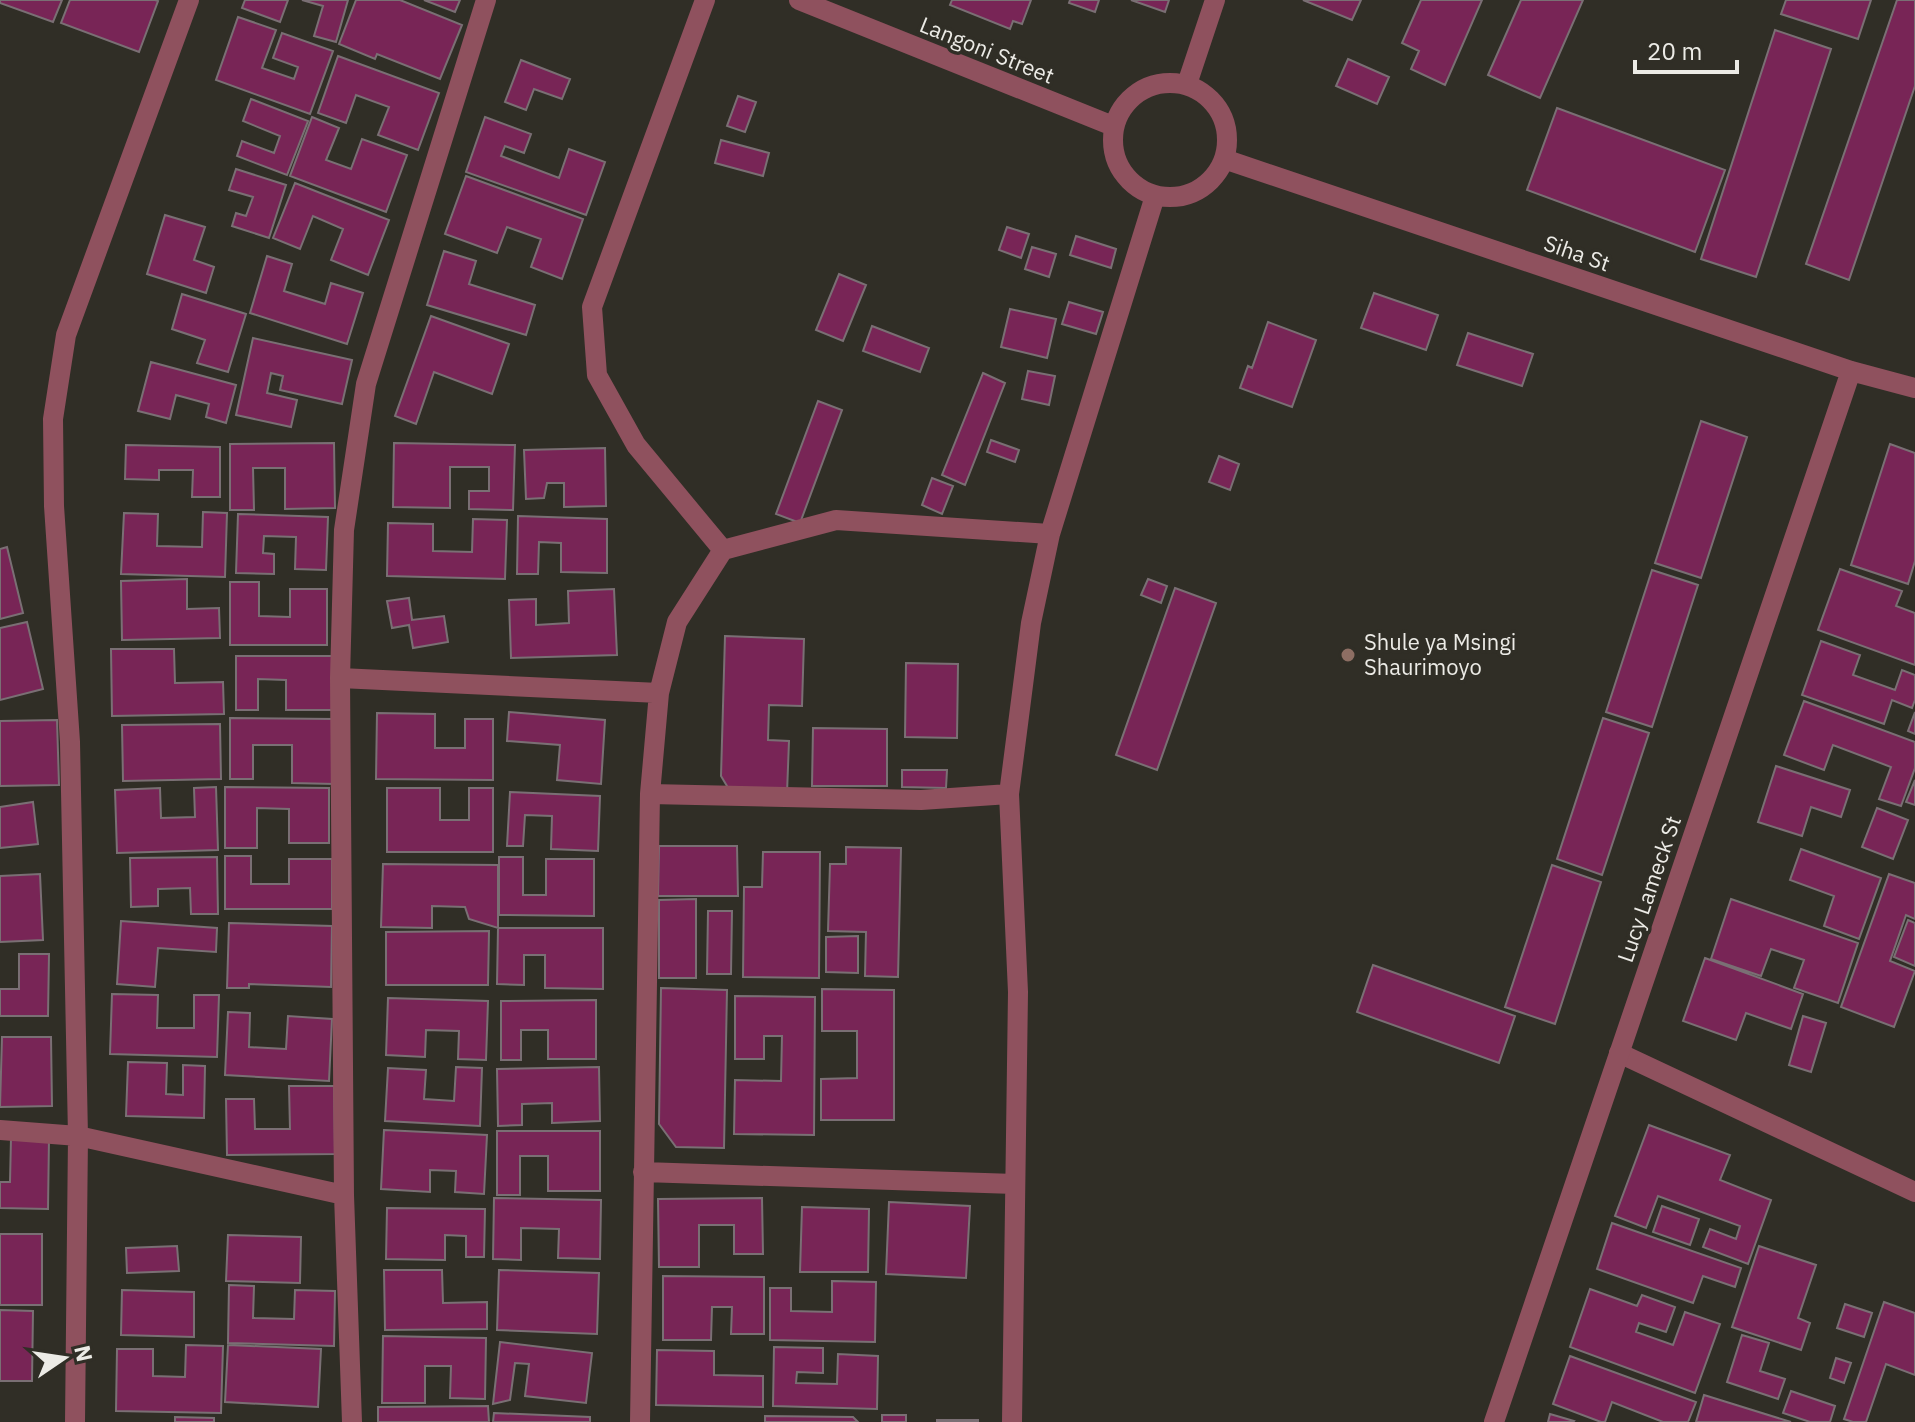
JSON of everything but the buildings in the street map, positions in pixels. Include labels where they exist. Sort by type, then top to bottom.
[{"type":"street","points":[[75,1422],[78,1136],[70,742],[54,506],[53,419],[66,335],[189,0]]},
{"type":"street","points":[[352,1422],[344,1195],[340,678],[344,530],[366,384],[486,0]]},
{"type":"street","points":[[705,0],[592,307],[597,375],[636,445],[723,550]]},
{"type":"street","name":"Langoni Street","points":[[799,0],[1113,126]]},
{"type":"street","points":[[1187,84],[1215,0]]},
{"type":"street","points":[[1158,82],[1187,84],[1213,100],[1227,128],[1224,159],[1208,184],[1183,196],[1155,196],[1127,180],[1112,151],[1113,126],[1132,95],[1158,82]]},
{"type":"street","name":"Siha St","points":[[1224,159],[1851,371],[1915,388]]},
{"type":"street","points":[[1012,1422],[1018,992],[1009,794],[1031,623],[1050,534],[1155,196]]},
{"type":"street","name":"Lucy Lameck St","points":[[1494,1422],[1851,371]]},
{"type":"street","points":[[640,1422],[650,794],[659,693],[677,622],[723,550],[836,520],[1050,534]]},
{"type":"street","points":[[340,678],[659,693]]},
{"type":"street","points":[[650,794],[921,800],[1009,794]]},
{"type":"street","points":[[1619,1053],[1915,1192]]},
{"type":"street","points":[[0,1130],[78,1136],[344,1195]]},
{"type":"street","points":[[643,1172],[1015,1184]]},
{"type":"place","name":"Shule ya Msingi Shaurimoyo","points":[[1348,655]]}]
